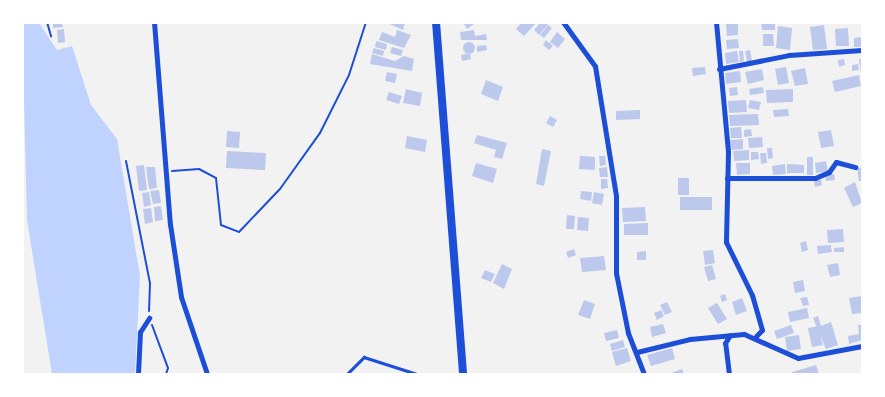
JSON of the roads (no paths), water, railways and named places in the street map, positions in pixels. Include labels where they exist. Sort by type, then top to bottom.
[{"type":"highway","points":[[436,22],[463,374]]},
{"type":"street","points":[[154,22],[166,172],[181,297],[207,374]]},
{"type":"street","points":[[563,22],[595,66],[616,196],[616,273],[628,332],[644,374]]},
{"type":"street","points":[[716,22],[727,178],[726,242],[752,295],[762,330],[756,336]]},
{"type":"street","points":[[719,69],[789,55],[862,50]]},
{"type":"street","points":[[727,178],[815,178],[829,172],[836,162],[855,167]]},
{"type":"street","points":[[138,374],[140,332],[149,318]]},
{"type":"street","points":[[637,352],[730,335],[756,336],[798,358],[862,346]]},
{"type":"street","points":[[729,374],[725,343],[730,335]]},
{"type":"lane","points":[[347,374],[364,357],[417,374]]},
{"type":"water","points":[[22,23],[39,23],[57,50],[72,46],[91,105],[117,139],[140,276],[135,374],[52,374],[27,220]]}]
